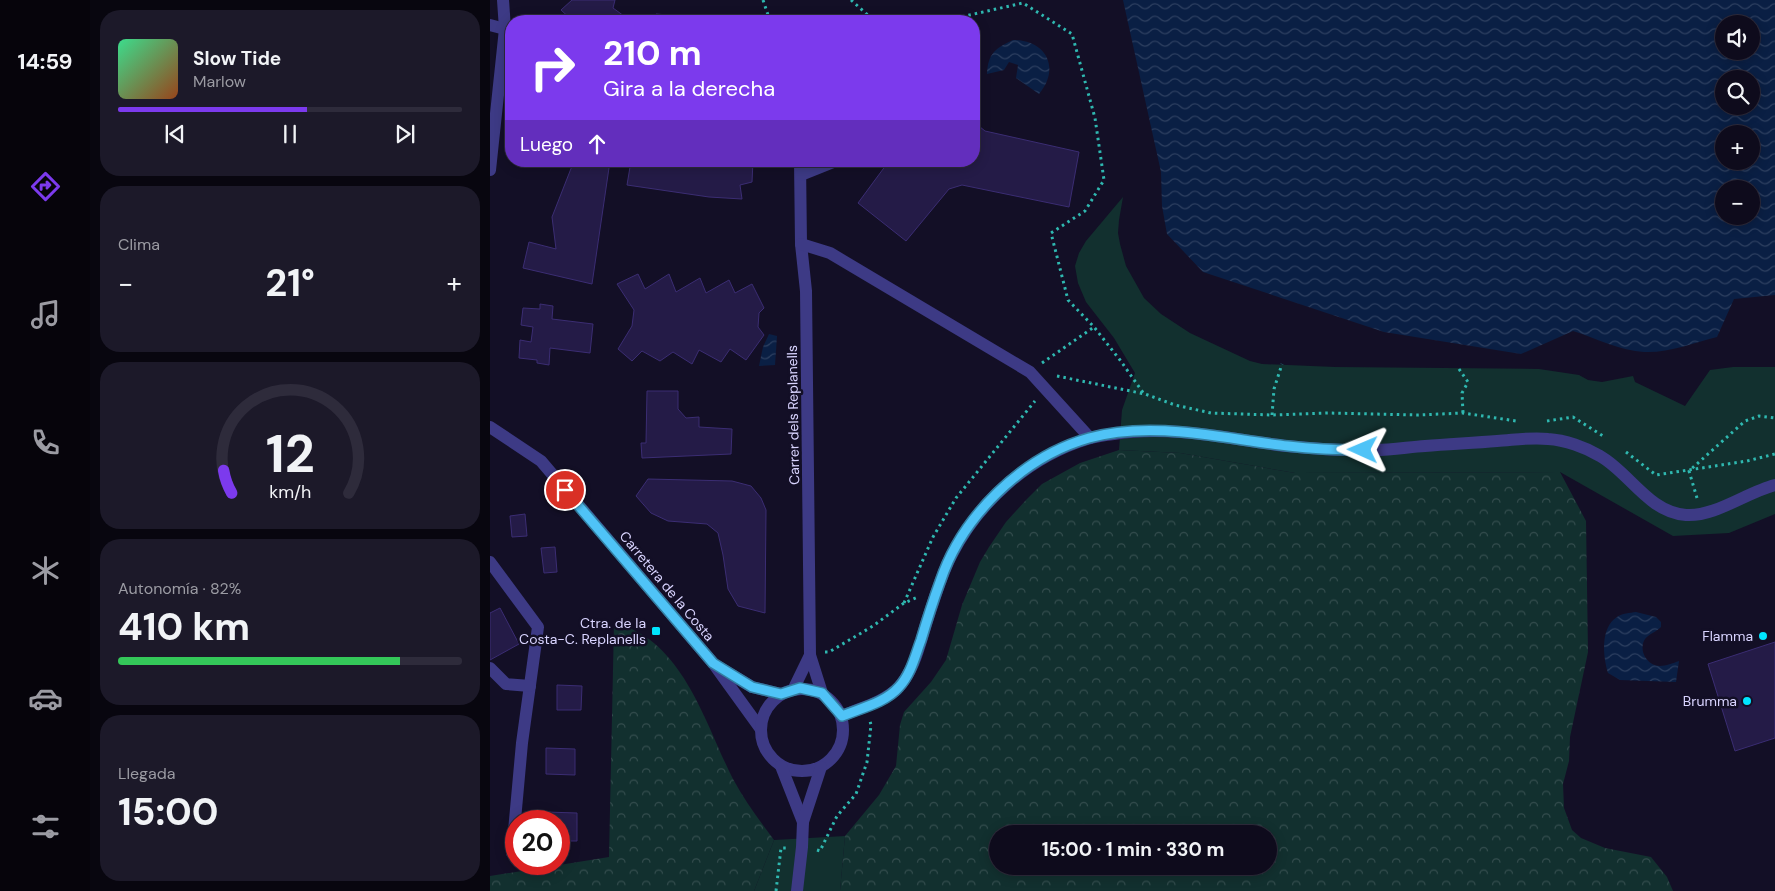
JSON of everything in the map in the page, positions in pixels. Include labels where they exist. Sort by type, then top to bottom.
[{"type":"street","points":[[503,0],[505,19]]},
{"type":"street","points":[[490,24],[505,29]]},
{"type":"street","points":[[490,170],[505,38]]},
{"type":"street","name":"Carrer dels Replanells","points":[[800,167],[801,244],[806,291],[810,655],[822,693]]},
{"type":"street","points":[[800,175],[821,167]]},
{"type":"street","points":[[801,244],[830,253],[1030,372],[1090,438]]},
{"type":"street","name":"Carretera de la Costa","points":[[490,427],[542,462],[713,663],[760,728]]},
{"type":"street","points":[[842,716],[885,699],[898,688],[909,672],[916,656],[940,580],[971,522],[998,492],[1030,466],[1060,449],[1090,438],[1126,432],[1192,432],[1288,446],[1333,450],[1378,450],[1548,439],[1574,445],[1602,457],[1648,498],[1666,510],[1687,515],[1711,511],[1775,485]]},
{"type":"street","points":[[490,562],[538,627],[522,743],[516,810]]},
{"type":"street","name":"Carrer dels Replanells","points":[[794,690],[810,655]]},
{"type":"street","name":"Carretera de la Costa","points":[[713,663],[752,687],[781,694]]},
{"type":"street","points":[[490,668],[506,684],[530,686]]},
{"type":"street","points":[[797,891],[803,822],[822,767],[837,753],[844,736],[842,716],[822,693],[800,688],[781,694],[767,706],[760,728],[764,748],[781,766],[803,822]]},
{"type":"street","points":[[781,766],[803,772],[822,767]]},
{"type":"path","points":[[763,0],[768,15]]},
{"type":"path","points":[[851,0],[868,15]]},
{"type":"path","points":[[968,15],[1023,2],[1072,34],[1095,118],[1104,180],[1085,211],[1050,233],[1068,300],[1094,327],[1145,394]]},
{"type":"path","points":[[1030,372],[1094,327]]},
{"type":"path","points":[[1272,415],[1274,389],[1282,364]]},
{"type":"path","points":[[1459,369],[1468,382],[1462,393],[1463,414]]},
{"type":"path","points":[[1030,372],[1145,394],[1174,405],[1212,413],[1272,415],[1328,413],[1463,414],[1517,422]]},
{"type":"path","points":[[810,655],[829,652],[873,626],[904,603],[933,537],[956,498],[1026,411],[1061,377]]},
{"type":"path","points":[[1689,471],[1745,421],[1759,416],[1775,418]]},
{"type":"path","points":[[1542,421],[1573,417],[1608,439]]},
{"type":"path","points":[[1623,450],[1656,475],[1747,461],[1775,454]]},
{"type":"path","points":[[1689,471],[1701,513]]},
{"type":"path","points":[[802,847],[820,851],[837,816],[856,794],[867,762],[871,726],[866,706]]},
{"type":"green space","points":[[1123,197],[1118,233],[1120,244],[1126,266],[1144,298],[1161,314],[1190,333],[1250,361],[1262,364],[1335,367],[1539,369],[1579,375],[1588,380],[1602,382],[1633,376],[1635,382],[1685,406],[1710,370],[1733,367],[1775,367],[1775,514],[1729,533],[1673,536],[1560,472],[1295,473],[1180,453],[1119,450],[1122,410],[1135,373],[1114,338],[1086,302],[1078,283],[1075,266],[1079,253],[1086,241]]},
{"type":"green space","points":[[1119,450],[1180,453],[1295,473],[1560,472],[1586,521],[1588,652],[1570,737],[1569,761],[1563,784],[1564,808],[1572,830],[1581,838],[1605,848],[1651,857],[1667,877],[1673,891],[840,891],[845,836],[879,795],[896,766],[900,725],[904,712],[931,682],[946,660],[962,605],[980,562],[989,547],[1006,522],[1042,484],[1080,463]]},
{"type":"green space","points":[[614,623],[638,632],[658,646],[675,665],[689,686],[733,779],[752,810],[774,840],[754,891],[490,891],[490,876],[505,874],[570,875],[570,863],[609,857]]},
{"type":"green space","points":[[845,836],[840,891],[754,891],[774,840]]},
{"type":"water","points":[[1123,0],[1775,0],[1775,295],[1734,299],[1717,337],[1663,351],[1644,352],[1617,347],[1573,331],[1521,354],[1384,332],[1203,272],[1167,234],[1162,206],[1161,172]]},
{"type":"water","points":[[1013,40],[1024,41],[1034,45],[1042,50],[1047,57],[1049,75],[1046,84],[1039,94],[1016,78],[1018,65],[1009,62],[1004,70],[987,74],[989,61],[994,52]]},
{"type":"water","points":[[769,334],[777,336],[775,365],[759,366],[763,347]]},
{"type":"water","points":[[1636,612],[1656,617],[1661,622],[1661,627],[1645,639],[1643,652],[1645,657],[1655,665],[1665,666],[1679,661],[1676,682],[1620,680],[1608,673],[1604,643],[1608,628],[1619,616]]},
{"type":"building","points":[[572,0],[615,0],[613,8],[623,15],[566,15],[561,10]]},
{"type":"building","points":[[980,127],[985,131],[1079,152],[1069,207],[962,185],[949,189],[906,241],[858,203],[885,167],[980,167]]},
{"type":"building","points":[[572,167],[609,167],[592,284],[523,268],[529,242],[556,249],[552,217]]},
{"type":"building","points":[[630,167],[753,167],[752,182],[740,185],[742,199],[709,197],[627,185]]},
{"type":"building","points":[[638,274],[645,289],[669,274],[676,292],[700,278],[706,293],[729,280],[735,293],[752,284],[764,308],[759,313],[758,327],[764,335],[746,360],[730,349],[721,362],[699,350],[692,364],[673,352],[660,361],[642,351],[632,361],[618,349],[632,326],[634,310],[617,284]]},
{"type":"building","points":[[540,304],[553,306],[552,319],[593,324],[590,353],[550,348],[549,365],[537,363],[537,360],[519,358],[520,340],[531,342],[533,327],[521,325],[523,308],[540,309]]},
{"type":"building","points":[[647,391],[678,391],[678,409],[686,418],[699,417],[699,427],[732,429],[731,454],[642,458],[641,443],[646,443]]},
{"type":"building","points":[[648,479],[732,481],[751,486],[761,498],[766,510],[765,613],[738,606],[728,589],[718,533],[707,524],[668,521],[651,513],[636,496]]},
{"type":"building","points":[[525,514],[527,536],[512,537],[510,516]]},
{"type":"building","points":[[555,547],[557,572],[544,573],[541,548]]},
{"type":"building","points":[[500,608],[519,644],[490,660],[490,613]]},
{"type":"building","name":"Brumma","points":[[1775,642],[1775,738],[1735,751],[1708,664]]},
{"type":"building","points":[[557,685],[582,686],[581,710],[557,710]]},
{"type":"building","points":[[546,748],[575,749],[575,775],[546,774]]},
{"type":"building","points":[[570,813],[577,813],[577,841],[570,841]]},
{"type":"place","name":"Ctra. de la Costa-C. Replanells","points":[[656,631]]},
{"type":"place","name":"Flamma","points":[[1763,636]]},
{"type":"place","name":"Brumma","points":[[1747,701]]},
{"type":"route","points":[[565,490],[713,663],[752,687],[781,694],[800,688],[822,693],[842,716],[885,699],[898,688],[909,672],[916,656],[940,580],[971,522],[998,492],[1030,466],[1060,449],[1090,438],[1126,432],[1161,431],[1192,432],[1288,446],[1333,450],[1363,450]]}]
